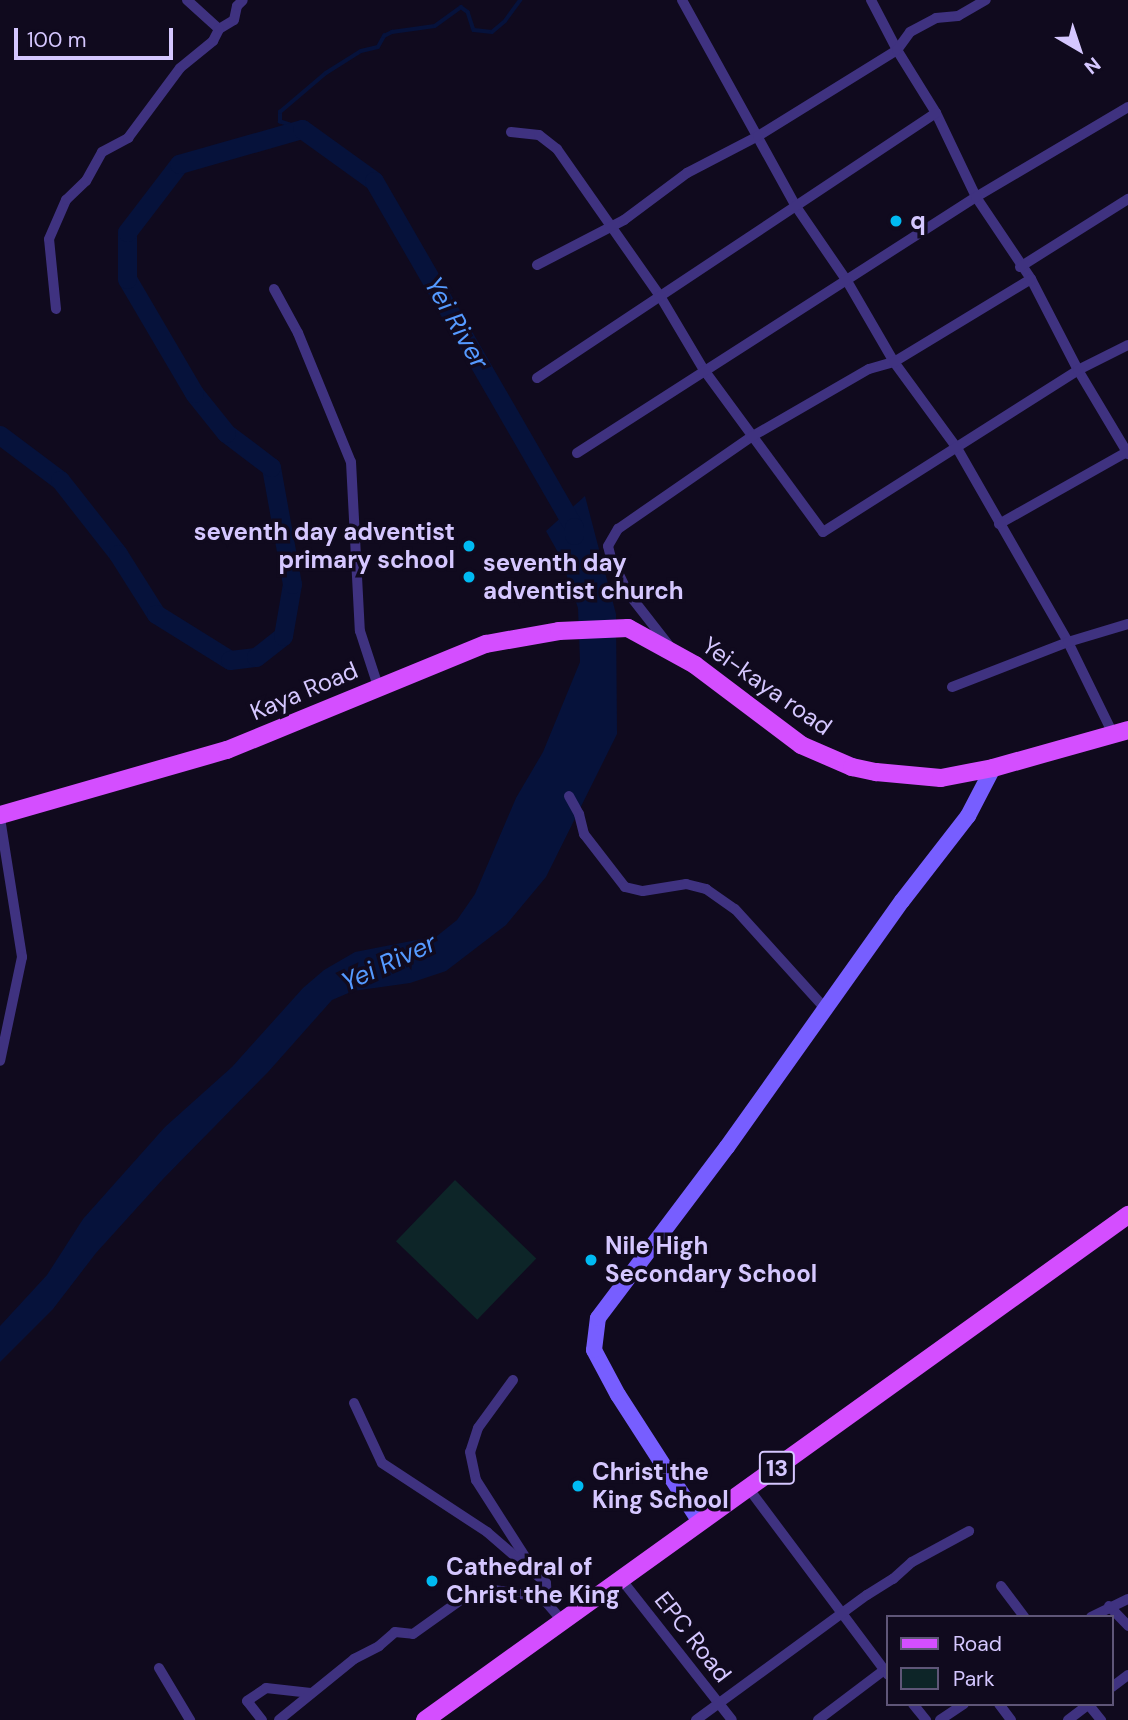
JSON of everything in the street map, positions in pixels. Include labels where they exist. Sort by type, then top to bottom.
[{"type":"main road","name":"Kaya Road","points":[[0,817],[227,750],[486,644],[559,631],[628,628]]},
{"type":"main road","name":"Yei-kaya road","points":[[628,628],[673,651],[801,745],[852,767],[916,778],[941,778],[993,768],[1121,732]]},
{"type":"main road","name":"13","points":[[425,1720],[1128,1214]]},
{"type":"street","points":[[187,0],[219,29]]},
{"type":"street","points":[[56,309],[49,239],[66,200],[86,181],[102,152],[128,138],[180,68],[213,41],[219,29],[234,20],[237,6],[243,0]]},
{"type":"street","points":[[682,0],[797,208],[847,281],[894,362],[957,448],[1121,732]]},
{"type":"street","points":[[870,0],[936,113],[976,197],[1020,267],[1031,279],[1078,370],[1128,453],[999,524]]},
{"type":"street","points":[[537,265],[613,226],[687,173],[758,136],[897,50],[910,32],[936,18],[958,16],[986,0]]},
{"type":"street","points":[[577,453],[976,197],[1128,107]]},
{"type":"street","points":[[537,378],[797,208],[936,113]]},
{"type":"street","points":[[511,132],[539,135],[547,139],[613,226],[660,296],[704,370],[751,437],[823,532],[1078,370],[1128,345]]},
{"type":"street","points":[[1020,267],[1128,199]]},
{"type":"street","points":[[673,651],[628,593],[611,558],[608,546],[618,529],[751,437],[869,369],[894,362],[1031,279]]},
{"type":"street","points":[[274,289],[298,333],[351,462],[359,631],[379,686]]},
{"type":"street","points":[[952,687],[1068,642],[1128,624]]},
{"type":"street","points":[[699,1522],[618,1395],[594,1350],[598,1318],[727,1147],[824,1007],[968,816],[993,768]]},
{"type":"street","points":[[569,796],[579,814],[584,834],[625,887],[643,891],[686,884],[706,889],[735,909],[824,1007]]},
{"type":"street","points":[[0,817],[22,957],[0,1061]]},
{"type":"street","points":[[513,1380],[478,1428],[470,1452],[476,1480],[536,1574]]},
{"type":"street","points":[[354,1403],[382,1463],[466,1516],[536,1574],[546,1584],[547,1603]]},
{"type":"street","points":[[749,1489],[844,1612],[886,1672],[818,1720]]},
{"type":"street","points":[[696,1720],[893,1579],[912,1562],[969,1531]]},
{"type":"street","name":"EPC Road","points":[[621,1580],[729,1716]]},
{"type":"street","points":[[1001,1586],[1023,1615]]},
{"type":"street","points":[[279,1720],[311,1693],[395,1632],[412,1634],[462,1600],[494,1590],[534,1596],[547,1603],[563,1622]]},
{"type":"street","points":[[1094,1615],[1128,1599]]},
{"type":"street","points":[[1109,1606],[1128,1626]]},
{"type":"street","points":[[159,1668],[190,1720]]},
{"type":"street","points":[[261,1720],[247,1700],[266,1688],[311,1693]]},
{"type":"street","points":[[915,1706],[926,1720]]},
{"type":"street","points":[[940,1720],[961,1706]]},
{"type":"street","points":[[1068,1720],[1086,1706]]},
{"type":"street","points":[[1090,1706],[1101,1720]]},
{"type":"street","points":[[717,1720],[729,1716]]},
{"type":"green space","points":[[455,1180],[536,1258],[477,1320],[396,1241]]},
{"type":"water","points":[[585,496],[616,614],[617,734],[546,877],[506,925],[446,971],[410,983],[353,991],[332,1000],[269,1071],[163,1179],[96,1253],[53,1309],[0,1362],[0,1326],[47,1275],[83,1219],[165,1127],[232,1067],[303,988],[324,970],[355,952],[437,936],[457,920],[475,894],[516,798],[543,752],[580,662],[578,608],[560,556],[546,531]]},
{"type":"waterway","points":[[302,129],[280,122],[280,112],[326,73],[361,51],[378,47],[384,36],[392,32],[435,26],[461,7],[468,12],[474,30],[492,32],[505,21],[520,0]]},
{"type":"waterway","name":"Yei River","points":[[0,435],[60,480],[118,554],[156,614],[230,660],[256,657],[283,636],[292,584],[271,467],[226,433],[194,393],[127,279],[127,232],[179,164],[302,129],[374,181],[574,527],[574,535]]},
{"type":"place","name":"q","points":[[896,221]]},
{"type":"place","name":"seventh day adventist primary school","points":[[469,546]]},
{"type":"place","name":"seventh day adventist church","points":[[469,577]]},
{"type":"place","name":"Nile High Secondary School","points":[[591,1260]]},
{"type":"place","name":"Christ the King School","points":[[578,1486]]},
{"type":"place","name":"Cathedral of Christ the King","points":[[432,1581]]}]
